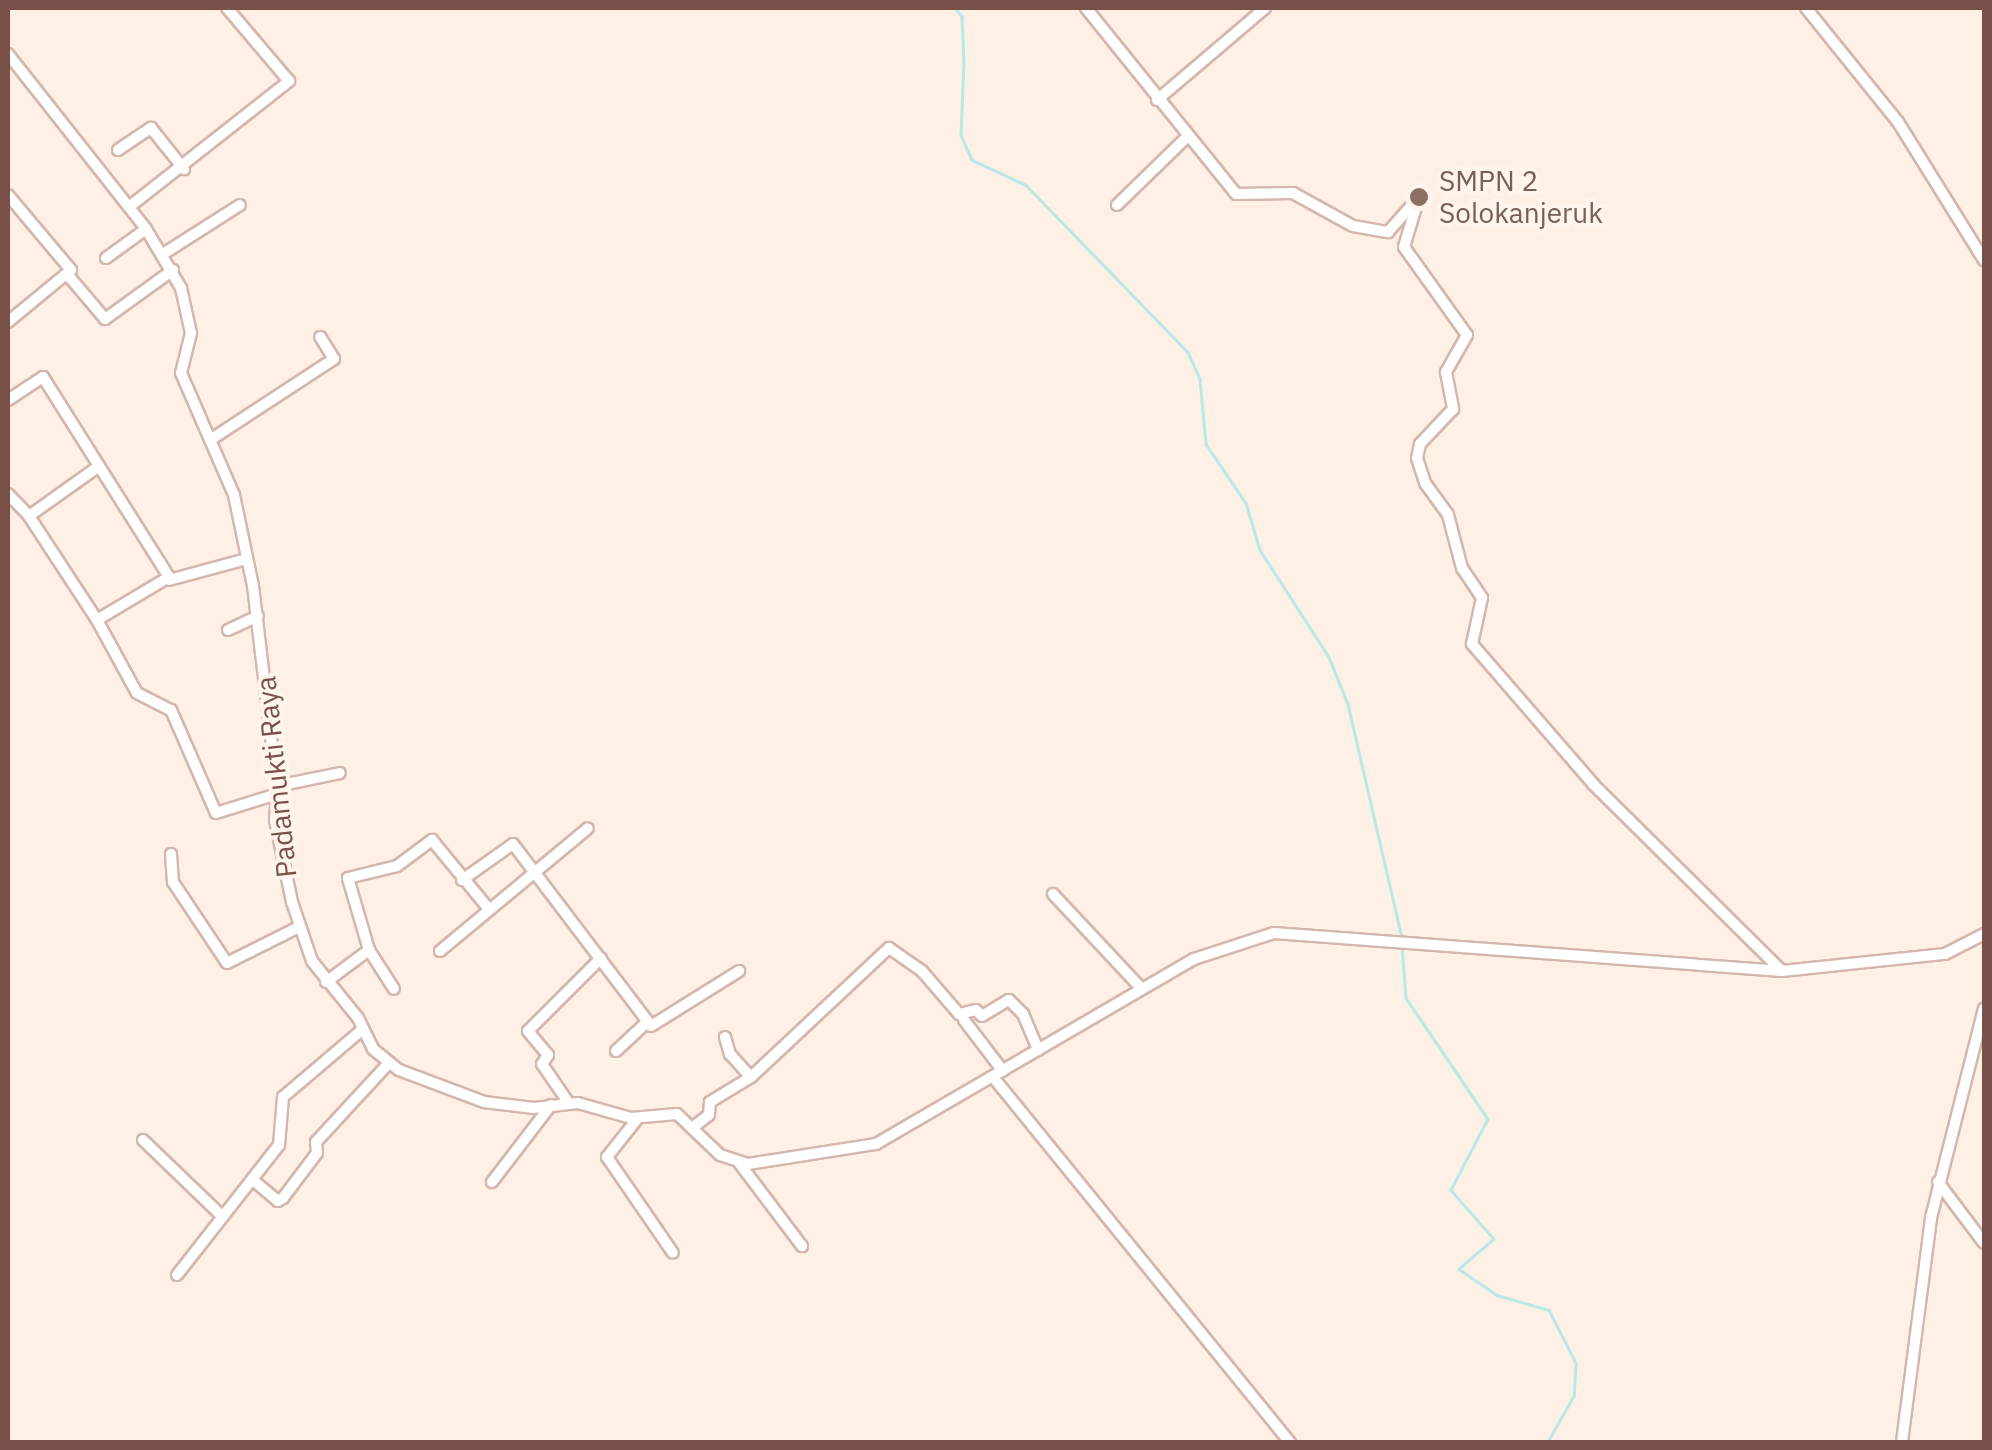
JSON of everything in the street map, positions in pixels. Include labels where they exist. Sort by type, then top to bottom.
[{"type":"street","points":[[128,207],[184,169],[289,82],[227,8]]},
{"type":"street","points":[[1157,100],[1266,8]]},
{"type":"street","points":[[1806,8],[1898,122],[1984,260]]},
{"type":"street","points":[[1092,10],[1157,100],[1236,194],[1294,193],[1354,226],[1388,232],[1419,197],[1404,247],[1467,335],[1446,372],[1454,408],[1420,444],[1417,458],[1424,483],[1448,515],[1462,568],[1482,598],[1472,644],[1594,785],[1782,971]]},
{"type":"street","name":"Padamukti Raya","points":[[8,54],[174,270],[191,332],[181,373],[215,438],[234,495],[258,616],[282,864],[300,926],[326,982],[389,1064]]},
{"type":"street","points":[[118,150],[151,128],[184,169]]},
{"type":"street","points":[[1117,205],[1187,136]]},
{"type":"street","points":[[8,195],[70,268],[8,322]]},
{"type":"street","points":[[162,254],[240,205]]},
{"type":"street","points":[[106,258],[146,229]]},
{"type":"street","points":[[67,274],[105,319],[174,270]]},
{"type":"street","points":[[215,438],[334,359],[320,337]]},
{"type":"street","points":[[8,400],[43,377],[169,580]]},
{"type":"street","points":[[29,516],[99,466]]},
{"type":"street","points":[[8,494],[29,516],[97,620],[137,692],[171,710],[216,813],[277,790],[340,773]]},
{"type":"street","points":[[97,620],[169,580],[247,560]]},
{"type":"street","points":[[228,630],[258,616]]},
{"type":"street","points":[[440,951],[588,828]]},
{"type":"street","points":[[394,989],[369,950],[346,879],[397,866],[432,840],[488,908]]},
{"type":"street","points":[[462,880],[512,844],[601,958],[644,1024]]},
{"type":"street","points":[[171,854],[173,882],[227,963],[300,926]]},
{"type":"street","points":[[1053,894],[1141,988]]},
{"type":"street","points":[[740,1164],[862,1148],[894,1134],[1141,988],[1214,950],[1274,934],[1782,971],[1946,954],[1984,934]]},
{"type":"street","points":[[696,1125],[709,1115],[711,1101],[751,1077],[890,948],[922,971],[959,1014],[976,1010],[982,1016],[1009,1000],[1023,1014],[1038,1050]]},
{"type":"street","points":[[326,982],[369,950]]},
{"type":"street","points":[[568,1102],[542,1064],[548,1055],[528,1031],[601,958]]},
{"type":"street","points":[[616,1051],[644,1024],[699,1002],[739,971]]},
{"type":"street","points":[[1902,1442],[1938,1182],[1984,1009]]},
{"type":"street","points":[[964,1020],[998,1074],[1290,1442]]},
{"type":"street","points":[[177,1274],[279,1145],[284,1097],[363,1028]]},
{"type":"street","points":[[725,1037],[730,1054],[751,1077]]},
{"type":"street","points":[[1971,1063],[1984,1064]]},
{"type":"street","points":[[254,1180],[278,1201],[284,1198],[318,1153],[316,1142],[389,1064],[484,1102],[568,1102],[638,1118],[677,1114],[696,1125],[720,1155],[740,1164],[802,1246]]},
{"type":"street","points":[[492,1182],[551,1104]]},
{"type":"street","points":[[638,1118],[607,1158],[673,1253]]},
{"type":"street","points":[[144,1140],[222,1216]]},
{"type":"street","points":[[1938,1182],[1984,1243]]},
{"type":"waterway","points":[[955,8],[962,16],[961,135],[972,160],[1026,185],[1188,352],[1200,379],[1206,444],[1246,503],[1260,550],[1329,657],[1348,704],[1402,937]]},
{"type":"waterway","points":[[1402,945],[1406,998],[1488,1119],[1451,1190],[1494,1239],[1459,1269],[1497,1295],[1549,1310],[1576,1363],[1574,1396],[1548,1442]]},
{"type":"place","name":"SMPN 2 Solokanjeruk","points":[[1419,197]]}]
